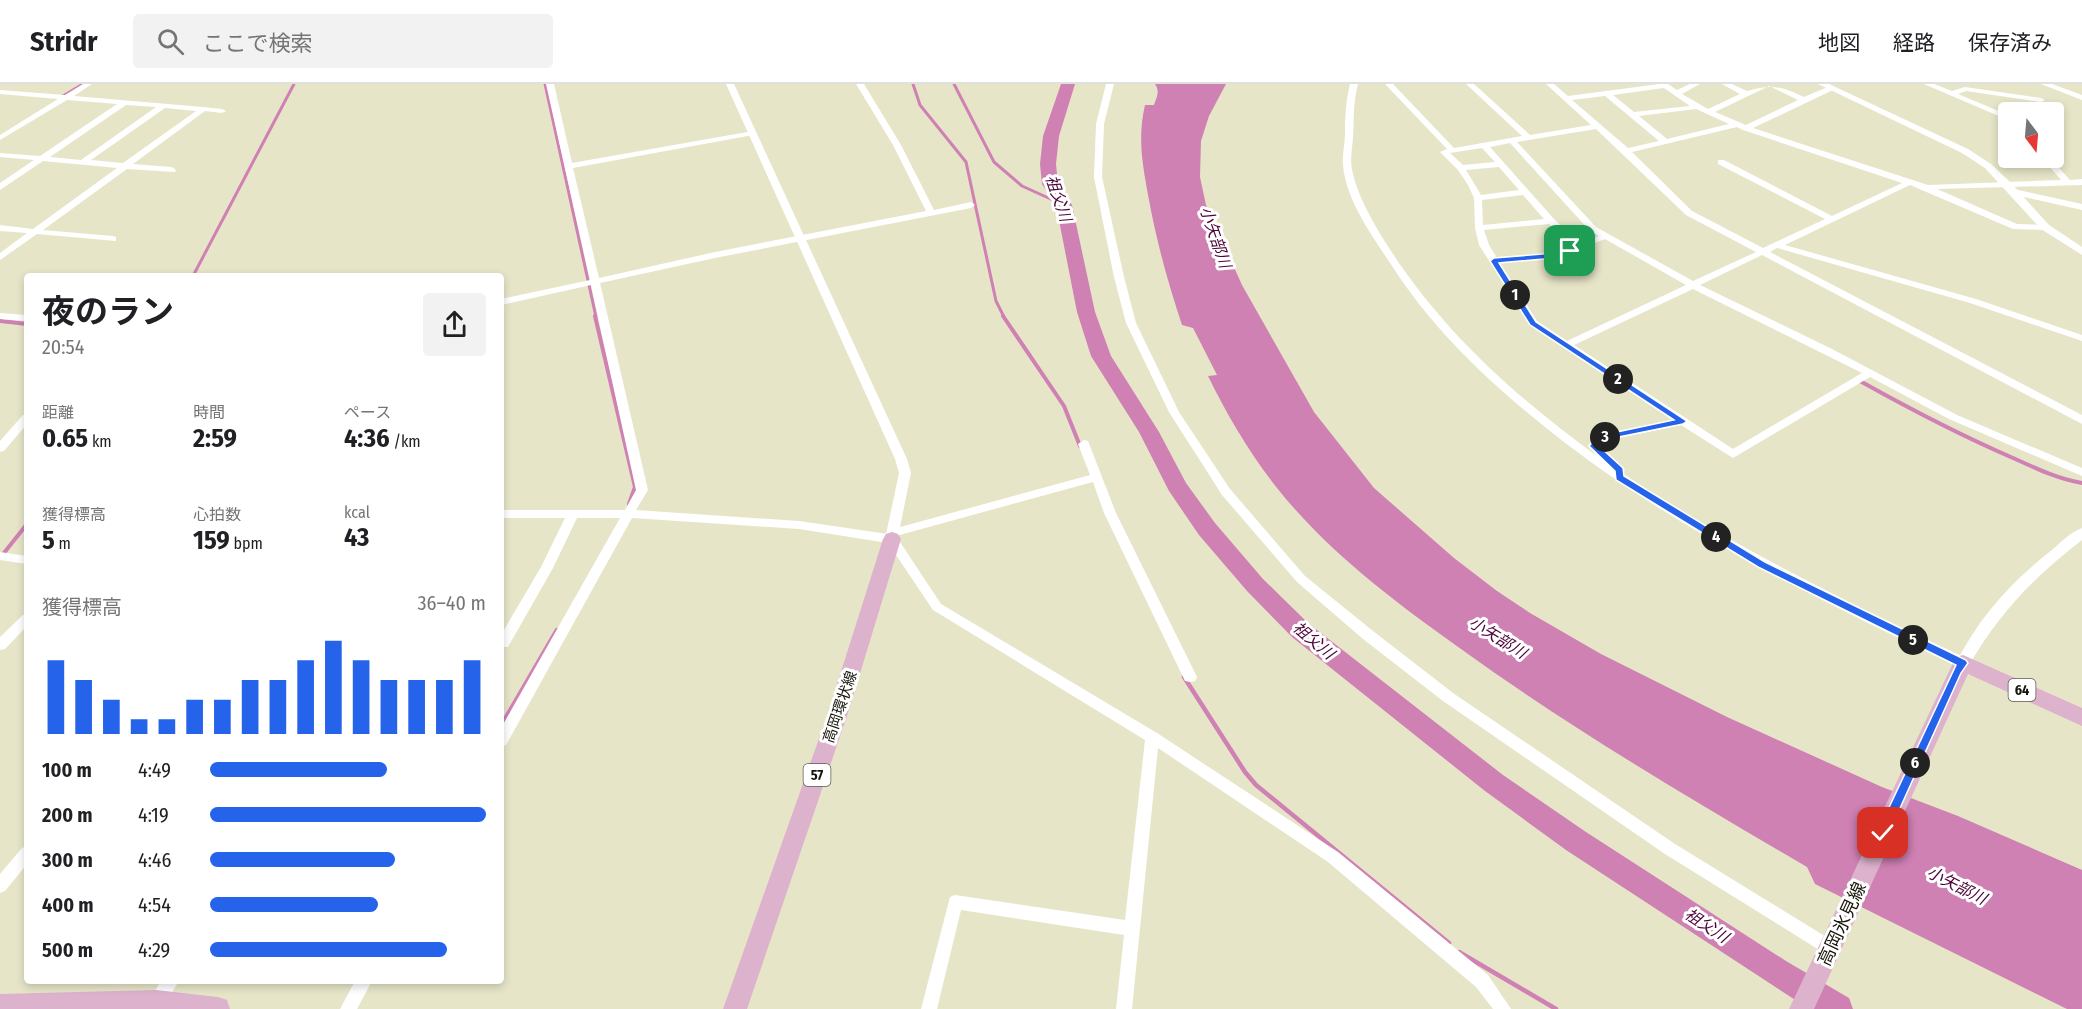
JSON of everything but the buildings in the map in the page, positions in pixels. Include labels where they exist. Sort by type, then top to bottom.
[{"type":"main road","name":"高岡環状線","points":[[735,1009],[836,721],[865,634],[893,536]]},
{"type":"main road","name":"高岡氷見線","points":[[1801,1009],[1960,667]]},
{"type":"main road","name":"64","points":[[1960,667],[2082,717]]},
{"type":"main road","points":[[0,1006],[156,1002],[218,1009]]},
{"type":"street","points":[[0,92],[13,84]]},
{"type":"street","points":[[0,138],[88,84]]},
{"type":"street","points":[[504,736],[642,490],[591,282],[550,84]]},
{"type":"street","points":[[730,84],[901,459],[904,473],[893,536],[937,607],[1152,737],[1334,857],[1482,981],[1503,1009]]},
{"type":"street","points":[[860,84],[897,145],[931,213]]},
{"type":"street","points":[[1110,84],[1100,124],[1098,177],[1131,323],[1148,363],[1174,412],[1226,492],[1301,579],[1448,697],[1670,849],[1828,953]]},
{"type":"street","points":[[1354,84],[1348,104],[1348,167],[1353,188],[1404,279],[1436,320],[1485,370],[1581,451],[1619,478],[1762,564],[1960,667],[1994,612],[2014,588],[2082,533]]},
{"type":"street","points":[[1389,84],[1453,150]]},
{"type":"street","points":[[1470,84],[1528,138]]},
{"type":"street","points":[[1550,84],[1598,126],[1689,213],[2082,420]]},
{"type":"street","points":[[1676,94],[1696,84]]},
{"type":"street","points":[[1726,84],[1746,94]]},
{"type":"street","points":[[1708,112],[1769,84],[1804,100]]},
{"type":"street","points":[[1928,84],[1998,114]]},
{"type":"street","points":[[2045,84],[2082,98]]},
{"type":"street","points":[[1566,98],[1664,85],[1697,107],[1746,128],[1927,188],[2016,227],[2045,227]]},
{"type":"street","points":[[1746,128],[1804,100],[1826,86],[1965,151],[1988,166],[2045,227],[2082,252]]},
{"type":"street","points":[[1952,94],[1965,89],[2041,100]]},
{"type":"street","points":[[0,92],[222,111]]},
{"type":"street","points":[[1606,93],[1666,142]]},
{"type":"street","points":[[0,186],[124,103]]},
{"type":"street","points":[[83,162],[163,106]]},
{"type":"street","points":[[1632,115],[1697,107]]},
{"type":"street","points":[[0,257],[203,109]]},
{"type":"street","points":[[1626,152],[1737,124]]},
{"type":"street","points":[[1598,126],[1444,152],[1461,168],[1478,198],[1479,228],[1484,245],[1533,323],[1732,454],[1870,373]]},
{"type":"street","points":[[568,166],[753,133]]},
{"type":"street","points":[[1512,141],[1593,229],[1693,285],[1953,417],[2082,472]]},
{"type":"street","points":[[1484,146],[1551,221],[1578,247]]},
{"type":"street","points":[[0,155],[172,170]]},
{"type":"street","points":[[1721,162],[1831,219]]},
{"type":"street","points":[[1461,168],[1501,164]]},
{"type":"street","points":[[2055,168],[2067,182]]},
{"type":"street","points":[[1566,345],[1910,182]]},
{"type":"street","points":[[1927,188],[2011,189],[2082,182]]},
{"type":"street","points":[[2011,189],[2082,207]]},
{"type":"street","points":[[1478,198],[1526,192]]},
{"type":"street","points":[[504,301],[800,238],[970,205]]},
{"type":"street","points":[[1479,228],[1551,221]]},
{"type":"street","points":[[0,228],[113,238]]},
{"type":"street","points":[[1494,261],[1555,256],[1606,236]]},
{"type":"street","points":[[1775,245],[1973,301],[2082,338]]},
{"type":"street","points":[[0,316],[24,318]]},
{"type":"street","points":[[0,448],[24,420]]},
{"type":"street","points":[[1619,478],[1619,470],[1594,446],[1601,438],[1683,421]]},
{"type":"street","points":[[1084,444],[1094,477],[1110,513],[1190,676]]},
{"type":"street","points":[[504,514],[628,514],[799,525],[893,536],[1094,477]]},
{"type":"street","points":[[504,641],[547,568],[573,514]]},
{"type":"street","points":[[2,556],[24,560]]},
{"type":"street","points":[[0,645],[24,621]]},
{"type":"street","points":[[1125,1009],[1152,737]]},
{"type":"street","points":[[0,886],[24,857]]},
{"type":"street","points":[[929,1009],[955,902],[1133,929]]},
{"type":"street","points":[[156,1002],[169,984]]},
{"type":"street","points":[[348,1009],[362,984]]},
{"type":"water","name":"小矢部川","points":[[1155,84],[1226,84],[1209,116],[1201,141],[1200,177],[1206,205],[1242,285],[1314,412],[1374,488],[1454,558],[1497,591],[1601,654],[1727,717],[1882,787],[1958,816],[2082,870],[2082,1009],[2067,1009],[1815,884],[1807,867],[1675,789],[1503,679],[1387,594],[1318,534],[1277,488],[1248,448],[1208,376],[1217,375],[1193,328],[1182,325],[1159,247],[1143,164],[1141,130],[1145,105],[1154,105],[1157,97]]},
{"type":"waterway","points":[[63,96],[83,84]]},
{"type":"waterway","points":[[195,273],[294,84]]},
{"type":"waterway","points":[[545,84],[596,317]]},
{"type":"waterway","points":[[913,84],[920,105],[966,162],[996,301],[1004,317]]},
{"type":"waterway","points":[[954,84],[994,162],[1022,186],[1064,205]]},
{"type":"waterway","name":"祖父川","points":[[1068,84],[1051,136],[1048,164],[1050,184],[1064,205],[1086,312],[1101,356],[1149,432],[1177,486],[1207,529],[1255,585],[1300,630],[1494,783],[1576,841],[1775,971],[1838,1009]]},
{"type":"waterway","points":[[595,316],[635,487],[629,504]]},
{"type":"waterway","points":[[1003,316],[1064,406],[1080,446]]},
{"type":"waterway","points":[[0,321],[24,324]]},
{"type":"waterway","points":[[1860,381],[1993,449],[2047,473],[2082,483]]},
{"type":"waterway","points":[[0,558],[24,528]]},
{"type":"waterway","points":[[504,721],[557,630]]},
{"type":"waterway","points":[[1184,677],[1245,772],[1256,785],[1449,943]]},
{"type":"waterway","points":[[1459,952],[1556,1009]]},
{"type":"route","points":[[1570,251],[1555,256],[1494,261],[1533,323],[1683,421],[1601,438],[1594,446],[1619,470],[1619,478],[1762,564],[1873,621],[1963,663],[1957,670],[1883,833]]}]
